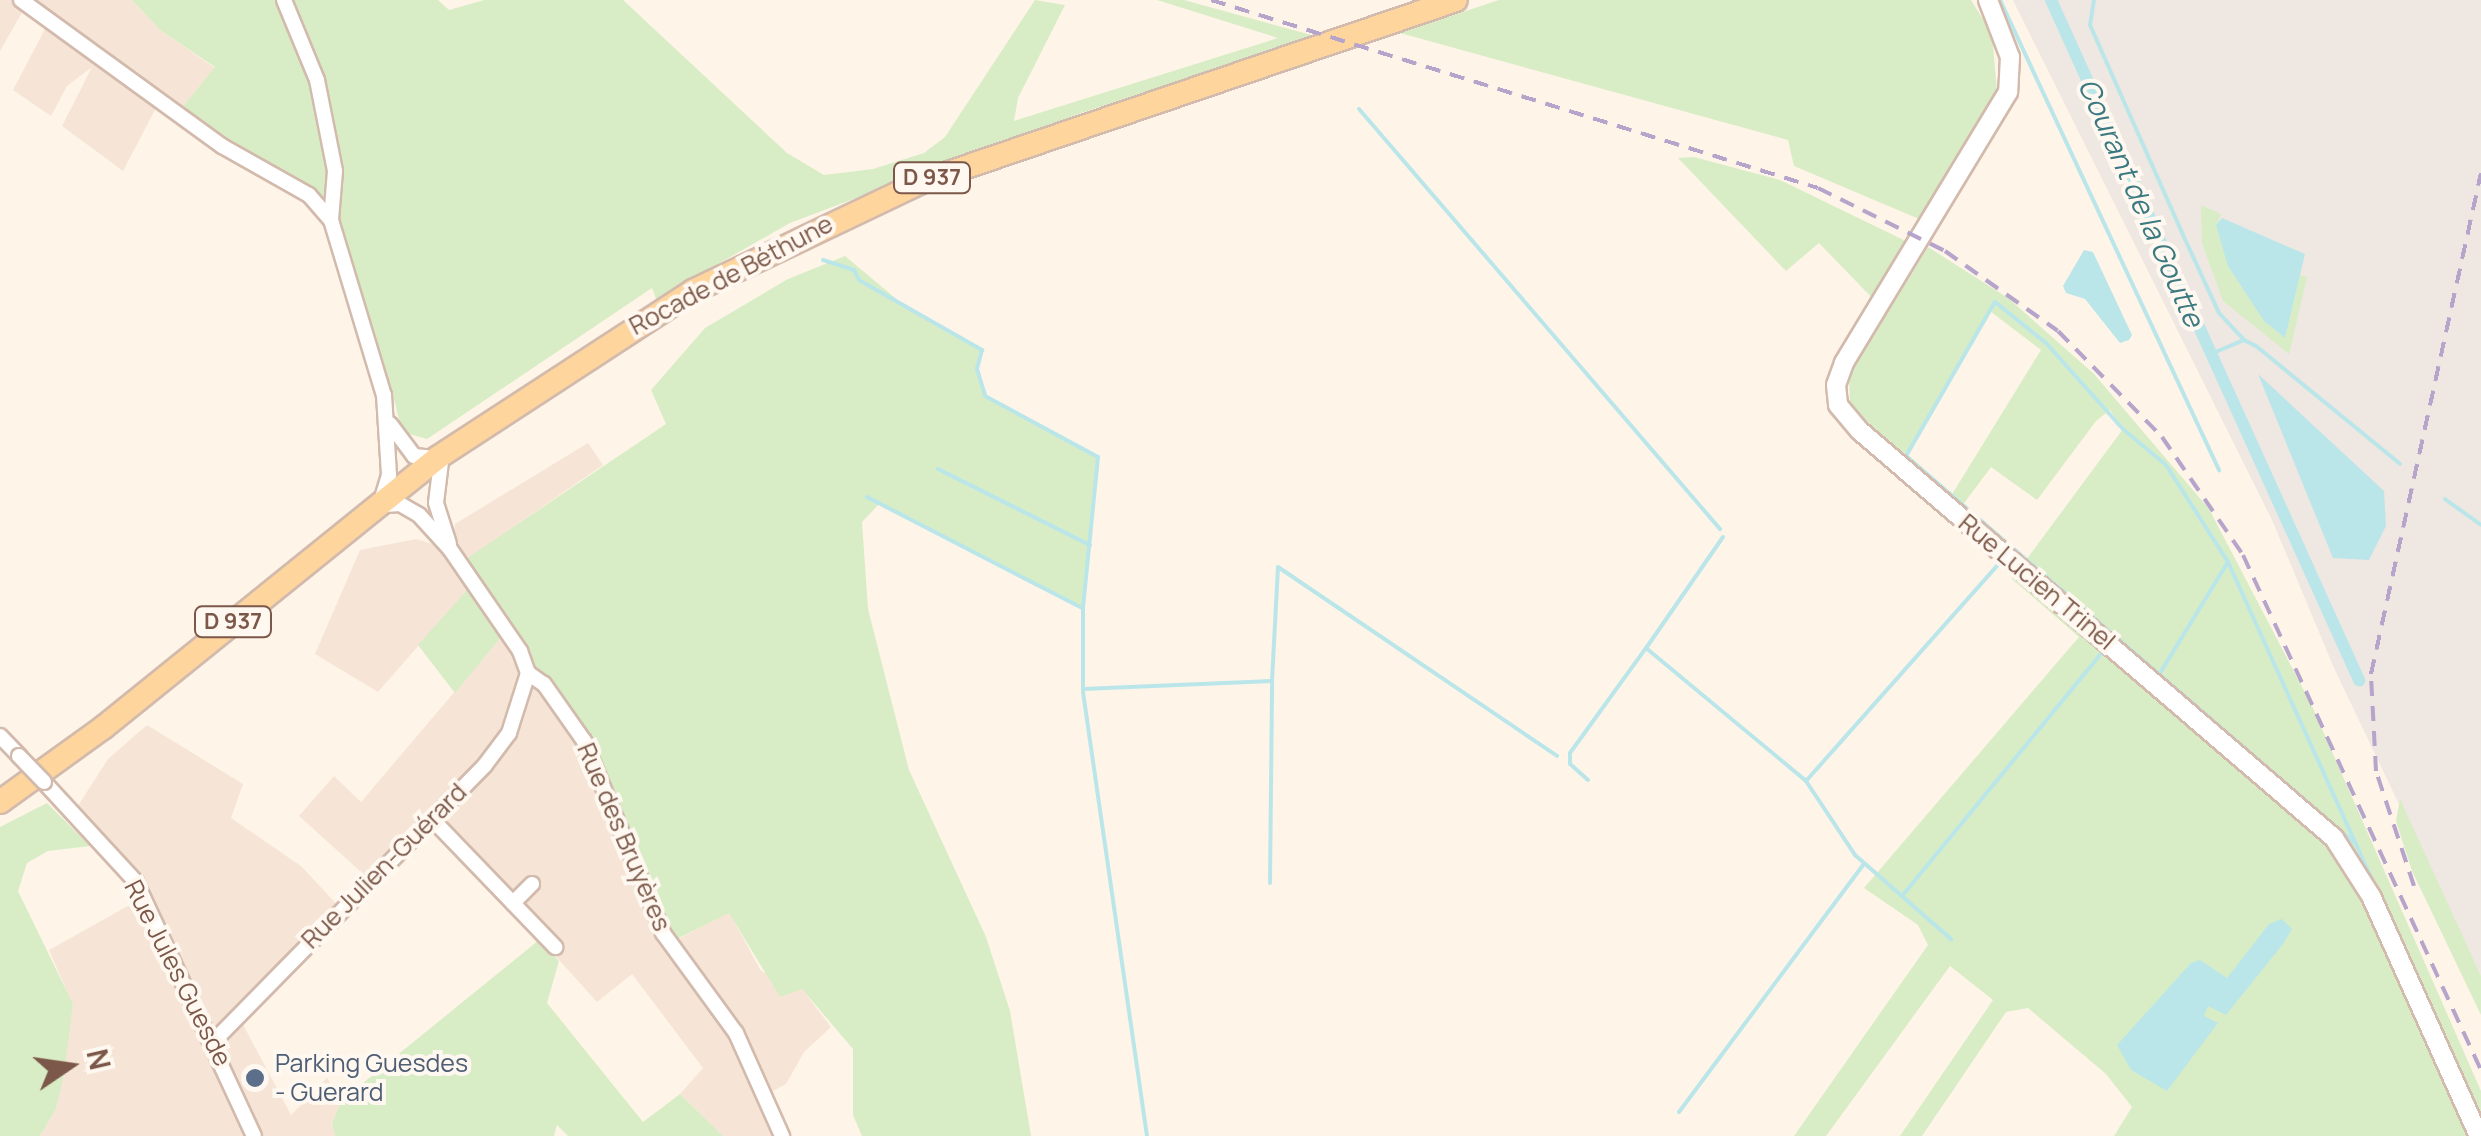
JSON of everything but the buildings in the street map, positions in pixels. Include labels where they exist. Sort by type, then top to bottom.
[{"type":"main road","name":"Rocade de Béthune","points":[[0,802],[104,727],[444,456],[654,313],[852,212],[1078,126],[1456,0]]},
{"type":"main road","name":"Rocade de Béthune","points":[[0,790],[104,727]]},
{"type":"street","points":[[21,0],[222,146],[309,194],[331,220],[367,323],[388,419],[383,502]]},
{"type":"street","points":[[284,0],[317,80],[335,171],[331,220]]},
{"type":"street","name":"Rue Lucien Trinel","points":[[1988,0],[2010,57],[2008,92],[1844,362],[1836,386],[1838,404],[1874,443],[2334,838],[2370,896],[2479,1136]]},
{"type":"street","points":[[388,419],[414,456],[444,456]]},
{"type":"street","name":"Rue des Bruyères","points":[[444,456],[436,502],[450,550]]},
{"type":"street","name":"Rue des Bruyères","points":[[383,502],[400,504],[419,515],[450,550],[520,651],[528,673],[544,684],[584,740],[663,933],[736,1032],[782,1136]]},
{"type":"street","name":"Rue Julien-Guérard","points":[[213,1042],[432,819],[508,734],[528,673]]},
{"type":"street","name":"Rue Jules Guesde","points":[[0,736],[136,882],[254,1136]]},
{"type":"street","points":[[432,819],[554,946]]},
{"type":"street","points":[[513,904],[532,884]]},
{"type":"shaded area","points":[[0,0],[132,0],[160,30],[215,68],[177,114],[157,106],[123,171],[62,126],[92,67],[67,86],[51,116],[13,90],[46,27],[24,9],[0,51]]},
{"type":"shaded area","points":[[2013,0],[2481,0],[2481,976],[2334,668],[2273,522]]},
{"type":"shaded area","points":[[588,443],[603,465],[461,563],[474,582],[378,692],[315,654],[360,550],[416,539],[450,549],[455,524]]},
{"type":"shaded area","points":[[507,630],[584,741],[675,941],[729,912],[761,971],[802,989],[831,1027],[804,1052],[786,1084],[765,1095],[782,1136],[723,1136],[680,1094],[703,1068],[632,974],[597,1002],[432,819],[371,881],[299,816],[334,776],[361,802]]},
{"type":"shaded area","points":[[147,725],[243,784],[231,818],[301,866],[341,909],[238,1015],[291,1115],[327,1078],[342,1100],[332,1123],[335,1136],[40,1136],[56,1109],[73,1005],[49,950],[144,897],[74,812],[108,759]]},
{"type":"green space","points":[[132,0],[438,0],[449,10],[484,0],[623,0],[787,153],[824,175],[873,169],[924,153],[945,137],[1035,0],[1065,5],[1018,98],[1014,121],[1278,38],[1157,0],[1184,0],[1315,36],[1078,114],[790,223],[656,299],[652,288],[427,439],[402,432],[393,395],[384,395],[318,202],[177,114],[215,67],[160,30]]},
{"type":"green space","points":[[1499,0],[1971,0],[1992,34],[1997,92],[1919,219],[1794,166],[1788,140],[1400,33]]},
{"type":"green space","points":[[1694,157],[1780,180],[1916,246],[1879,305],[1819,243],[1786,271],[1678,158]]},
{"type":"green space","points":[[2201,205],[2221,214],[2216,226],[2285,337],[2300,275],[2307,277],[2289,354],[2223,301],[2202,243]]},
{"type":"green space","points":[[1928,247],[2008,298],[2094,374],[2209,509],[2312,706],[2481,1091],[2481,1136],[2114,1136],[2132,1107],[2106,1074],[2028,1008],[2006,1012],[1922,1136],[1900,1136],[1993,1000],[1950,966],[1826,1136],[1794,1136],[1928,945],[1918,925],[1864,888],[2079,637],[2012,579],[2123,429],[2110,410],[2096,421],[2037,500],[1991,467],[1962,506],[1951,496],[2041,350],[1990,311],[1906,456],[1850,406],[1849,376]]},
{"type":"green space","points":[[845,256],[906,307],[982,350],[977,369],[986,396],[1098,457],[1083,608],[880,503],[862,522],[868,609],[909,770],[986,937],[1010,1011],[1031,1136],[862,1136],[853,1115],[853,1049],[802,989],[780,997],[729,913],[669,943],[607,789],[506,631],[455,693],[418,645],[474,582],[460,563],[666,424],[651,390],[705,328],[788,279]]},
{"type":"green space","points":[[2400,799],[2481,976],[2481,1015],[2412,871],[2396,821]]},
{"type":"green space","points":[[47,803],[90,846],[48,851],[27,863],[18,891],[73,1004],[64,1074],[56,1109],[40,1136],[0,1136],[0,827]]},
{"type":"green space","points":[[539,940],[559,961],[547,1003],[643,1122],[680,1094],[723,1136],[568,1136],[557,1125],[554,1136],[335,1136],[332,1123],[342,1100]]},
{"type":"water","points":[[2222,218],[2305,254],[2285,338],[2264,321],[2228,266],[2216,225]]},
{"type":"water","points":[[2084,250],[2093,252],[2132,335],[2129,340],[2120,343],[2085,299],[2066,293],[2063,286]]},
{"type":"water","points":[[2258,374],[2384,491],[2386,526],[2369,560],[2333,558]]},
{"type":"water","points":[[2282,919],[2292,929],[2283,944],[2226,1015],[2208,1006],[2204,1016],[2218,1023],[2167,1091],[2131,1070],[2117,1045],[2191,963],[2200,960],[2227,978],[2269,924]]},
{"type":"waterway","points":[[2000,0],[2219,470]]},
{"type":"waterway","name":"Courant de la Goutte","points":[[2051,0],[2359,680]]},
{"type":"waterway","points":[[2094,0],[2090,25],[2219,313],[2244,340]]},
{"type":"waterway","points":[[1359,109],[1720,529]]},
{"type":"waterway","points":[[823,260],[854,270],[859,280],[982,350],[977,369],[985,396],[1098,457],[1083,608],[1083,689],[1272,681],[1278,567],[1557,756]]},
{"type":"waterway","points":[[2356,844],[1906,456],[1995,302],[2046,343],[2123,429],[2166,465],[2228,562],[2375,886]]},
{"type":"waterway","name":"Courant de la Goutte","points":[[2211,354],[2244,340],[2256,346],[2400,464]]},
{"type":"waterway","points":[[938,469],[1090,545]]},
{"type":"waterway","points":[[867,497],[1080,607]]},
{"type":"waterway","name":"Courant de la Goutte","points":[[2445,499],[2481,525]]},
{"type":"waterway","points":[[1723,537],[1646,648],[1806,781],[1855,855],[1951,939]]},
{"type":"waterway","points":[[2160,673],[2228,562]]},
{"type":"waterway","points":[[1806,781],[1999,564]]},
{"type":"waterway","points":[[1588,780],[1570,764],[1570,753],[1646,648]]},
{"type":"waterway","points":[[1902,896],[2105,649]]},
{"type":"waterway","points":[[1270,883],[1272,683]]},
{"type":"waterway","points":[[1083,692],[1147,1136]]},
{"type":"waterway","points":[[1679,1112],[1864,864]]},
{"type":"railway","points":[[1211,0],[1818,188],[1945,251],[2058,331],[2162,437],[2243,555],[2481,1070]]},
{"type":"railway","points":[[2414,886],[2376,771],[2371,674],[2481,173]]},
{"type":"place","name":"Parking Guesdes - Guerard","points":[[255,1078]]}]
